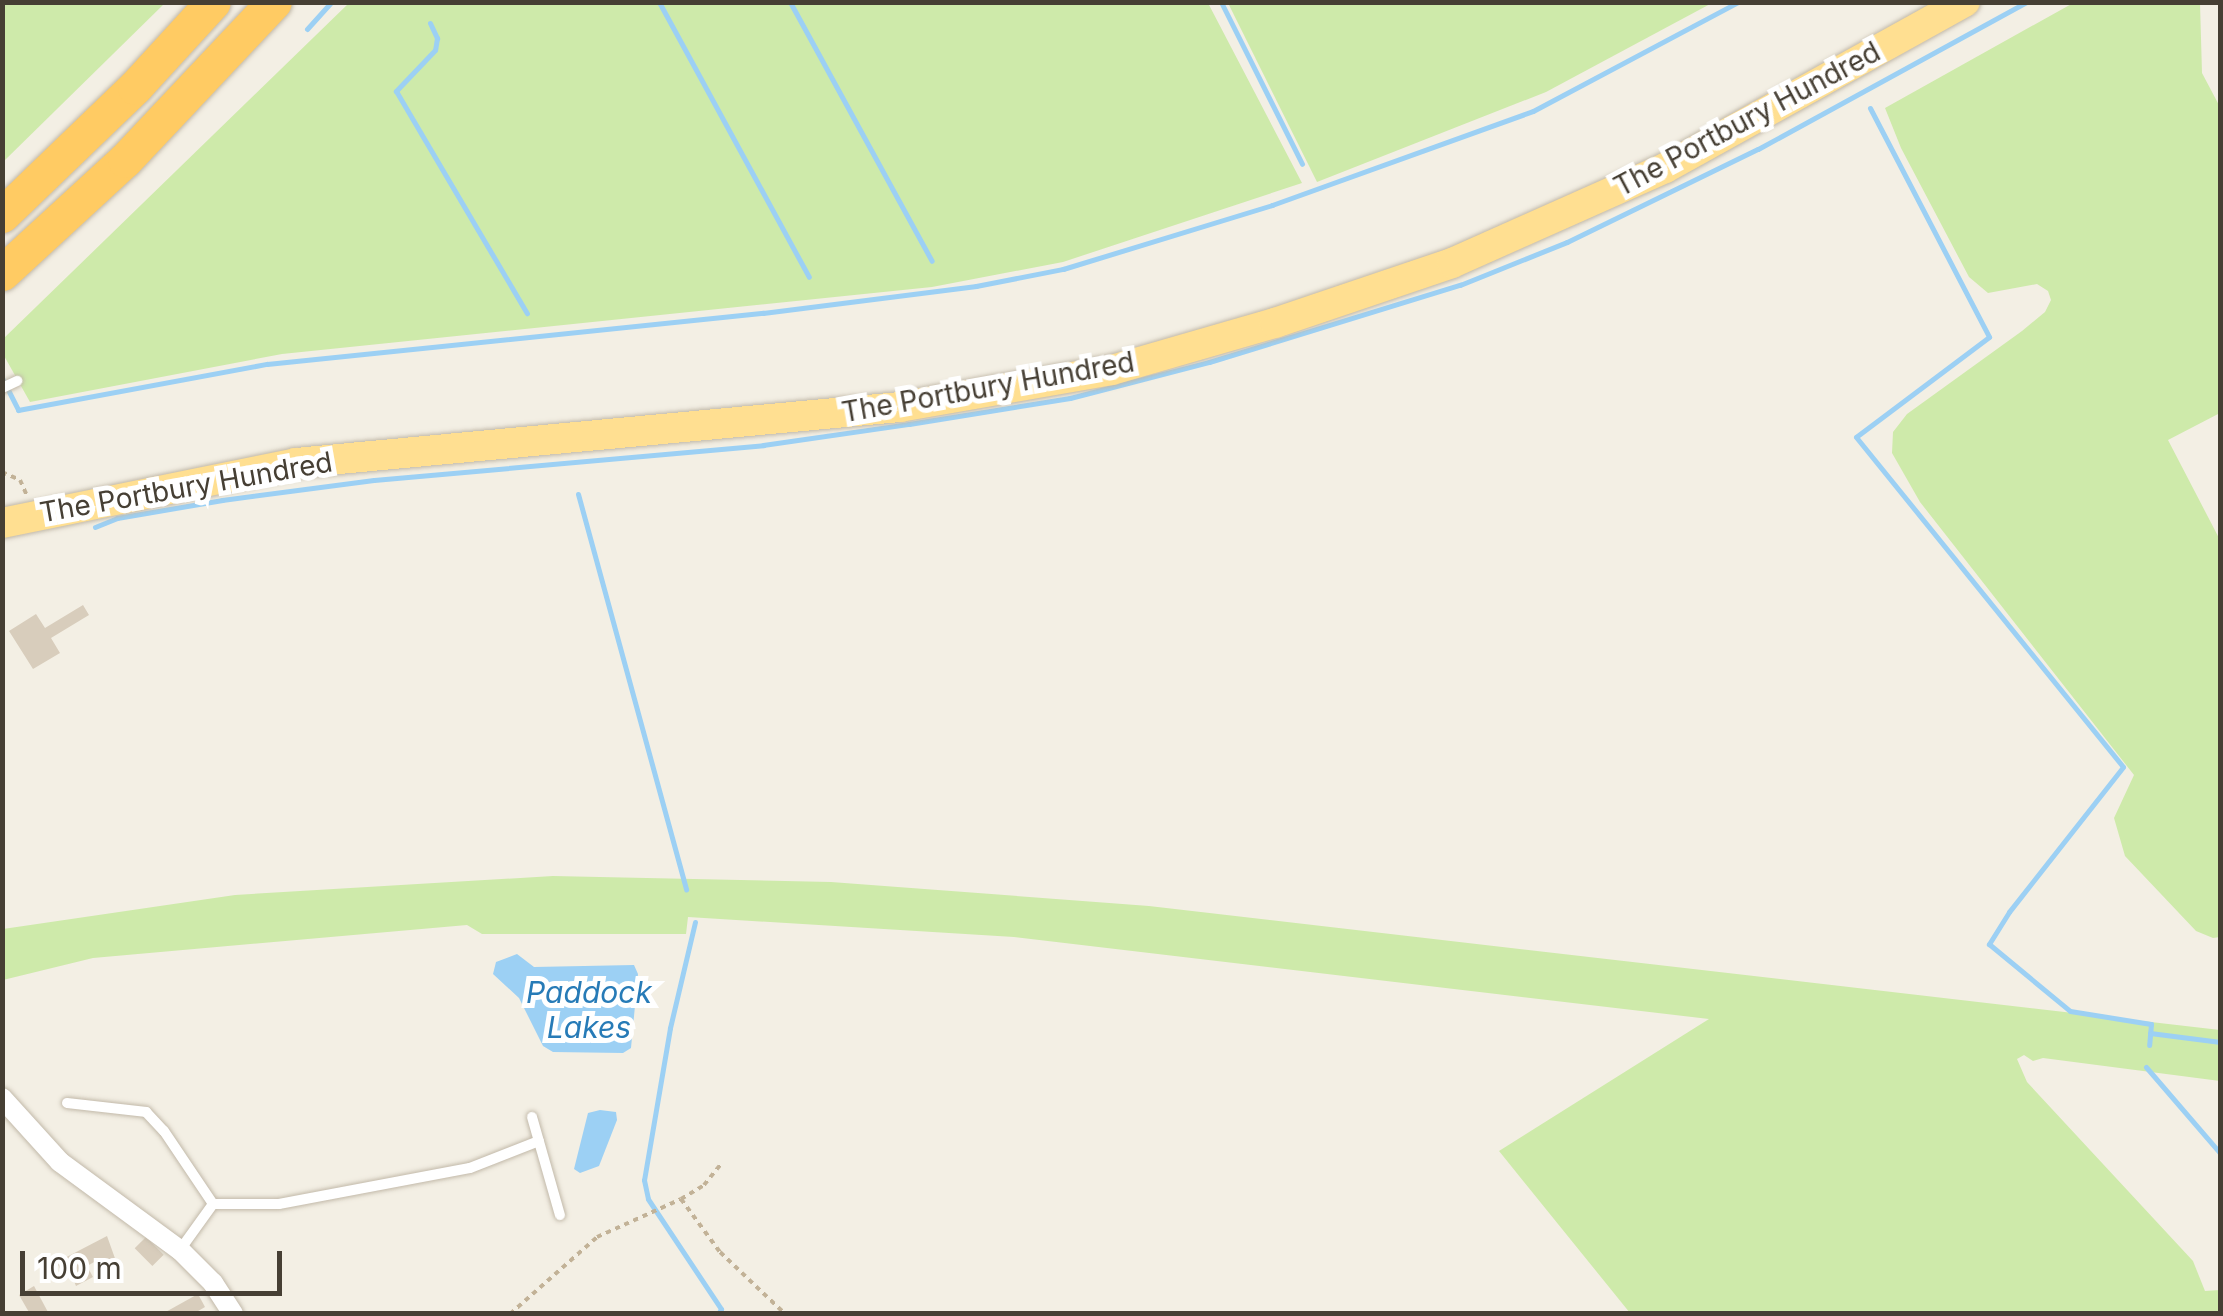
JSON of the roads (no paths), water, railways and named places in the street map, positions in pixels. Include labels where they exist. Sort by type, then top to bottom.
[{"type":"highway","points":[[2,215],[135,87],[213,2]]},
{"type":"highway","points":[[2,273],[125,160],[274,2]]},
{"type":"main road","name":"The Portbury Hundred","points":[[2,523],[296,463],[900,407],[1112,370],[1275,323],[1452,263],[1665,168],[1964,2]]},
{"type":"street","points":[[2,1098],[60,1162],[180,1250],[213,1283],[233,1314]]},
{"type":"lane","points":[[2,388],[16,382]]},
{"type":"lane","points":[[67,1103],[120,1106],[146,1112],[164,1131],[213,1204]]},
{"type":"lane","points":[[532,1117],[560,1215]]},
{"type":"lane","points":[[213,1204],[278,1204],[450,1172],[492,1162],[539,1141]]},
{"type":"lane","points":[[180,1250],[213,1204]]},
{"type":"water","name":"Paddock Lakes","points":[[517,954],[534,967],[634,965],[638,974],[631,1048],[623,1053],[553,1052],[543,1046],[519,998],[493,974],[496,962]]},
{"type":"water","name":"Paddock Lakes","points":[[616,1112],[617,1120],[599,1166],[580,1173],[574,1169],[588,1113]]},
{"type":"waterway","points":[[307,29],[331,2]]},
{"type":"waterway","points":[[659,2],[809,277]]},
{"type":"waterway","points":[[790,2],[932,261]]},
{"type":"waterway","points":[[1221,2],[1302,164]]},
{"type":"waterway","points":[[2,378],[18,410],[267,364],[763,313],[976,286],[1063,269],[1272,205],[1533,111],[1738,2]]},
{"type":"waterway","points":[[95,527],[117,518],[222,500],[374,480],[763,445],[909,424],[1070,398],[1209,362],[1460,285],[1567,242],[1758,149],[2027,2]]},
{"type":"waterway","points":[[430,23],[437,38],[435,50],[396,91],[527,313]]},
{"type":"waterway","points":[[1870,108],[1989,337],[1856,437],[2123,767],[2009,912],[1989,944],[2070,1011],[2151,1024],[2149,1045]]},
{"type":"waterway","points":[[578,494],[686,890]]},
{"type":"waterway","points":[[695,922],[670,1028],[644,1180],[648,1199],[721,1309],[718,1314]]},
{"type":"waterway","points":[[2150,1033],[2220,1042]]},
{"type":"waterway","points":[[2146,1067],[2220,1153]]}]
